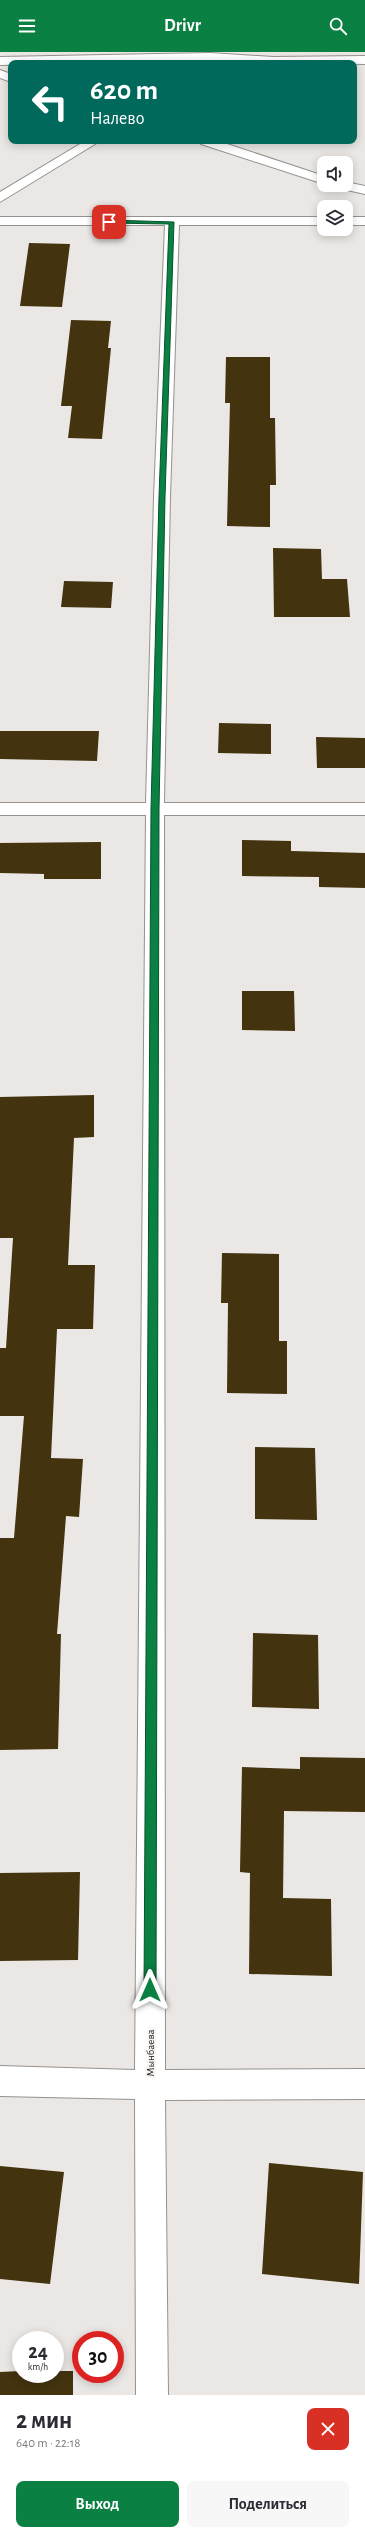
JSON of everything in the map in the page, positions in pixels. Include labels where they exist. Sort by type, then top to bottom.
[{"type":"street","points":[[128,58],[151,52]]},
{"type":"street","points":[[43,60],[209,57],[257,60]]},
{"type":"street","points":[[0,198],[89,144]]},
{"type":"street","points":[[214,144],[317,178]]},
{"type":"street","points":[[353,187],[365,190]]},
{"type":"street","points":[[0,221],[317,221]]},
{"type":"street","points":[[353,221],[365,221]]},
{"type":"street","name":"Мынбаева","points":[[152,2395],[150,2085],[155,809],[162,497],[172,222]]},
{"type":"street","points":[[0,809],[365,809]]},
{"type":"street","points":[[0,2081],[150,2085],[365,2084]]},
{"type":"building","points":[[29,243],[70,244],[62,307],[20,306]]},
{"type":"building","points":[[71,320],[111,321],[108,348],[111,348],[102,439],[68,438],[72,406],[61,406]]},
{"type":"building","points":[[226,357],[270,357],[270,418],[275,418],[276,485],[270,485],[270,527],[227,526],[230,403],[225,403]]},
{"type":"building","points":[[273,548],[321,549],[322,579],[347,579],[350,617],[274,617]]},
{"type":"building","points":[[64,581],[113,582],[111,608],[61,607]]},
{"type":"building","points":[[219,723],[271,724],[271,754],[218,753]]},
{"type":"building","points":[[0,731],[99,731],[97,761],[0,759]]},
{"type":"building","points":[[316,737],[365,738],[365,768],[317,768]]},
{"type":"building","points":[[242,840],[291,841],[291,851],[365,853],[365,888],[319,887],[319,877],[242,876]]},
{"type":"building","points":[[101,842],[101,879],[44,879],[44,874],[0,873],[0,843]]},
{"type":"building","points":[[242,991],[294,991],[295,1031],[242,1030]]},
{"type":"building","points":[[94,1095],[94,1137],[74,1138],[68,1265],[95,1265],[93,1329],[57,1329],[51,1458],[83,1459],[79,1517],[66,1516],[57,1634],[61,1634],[58,1749],[0,1750],[0,1538],[14,1538],[24,1416],[0,1416],[0,1348],[6,1348],[13,1238],[0,1238],[0,1097]]},
{"type":"building","points":[[222,1253],[279,1254],[279,1341],[287,1341],[287,1394],[227,1393],[228,1303],[221,1303]]},
{"type":"building","points":[[255,1447],[315,1448],[317,1520],[255,1519]]},
{"type":"building","points":[[253,1633],[318,1635],[319,1709],[252,1707]]},
{"type":"building","points":[[300,1757],[365,1758],[365,1812],[284,1811],[283,1898],[331,1899],[332,1976],[249,1974],[250,1873],[240,1872],[242,1767],[300,1769]]},
{"type":"building","points":[[80,1872],[78,1960],[0,1961],[0,1873]]},
{"type":"building","points":[[269,2163],[363,2172],[359,2284],[262,2274]]},
{"type":"building","points":[[0,2166],[64,2172],[50,2284],[0,2279]]},
{"type":"building","points":[[12,2371],[12,2383],[64,2383],[64,2371],[72,2371],[73,2395],[0,2395],[0,2372]]},
{"type":"route","points":[[109,222],[172,222],[162,497],[155,809],[150,1990]]}]
